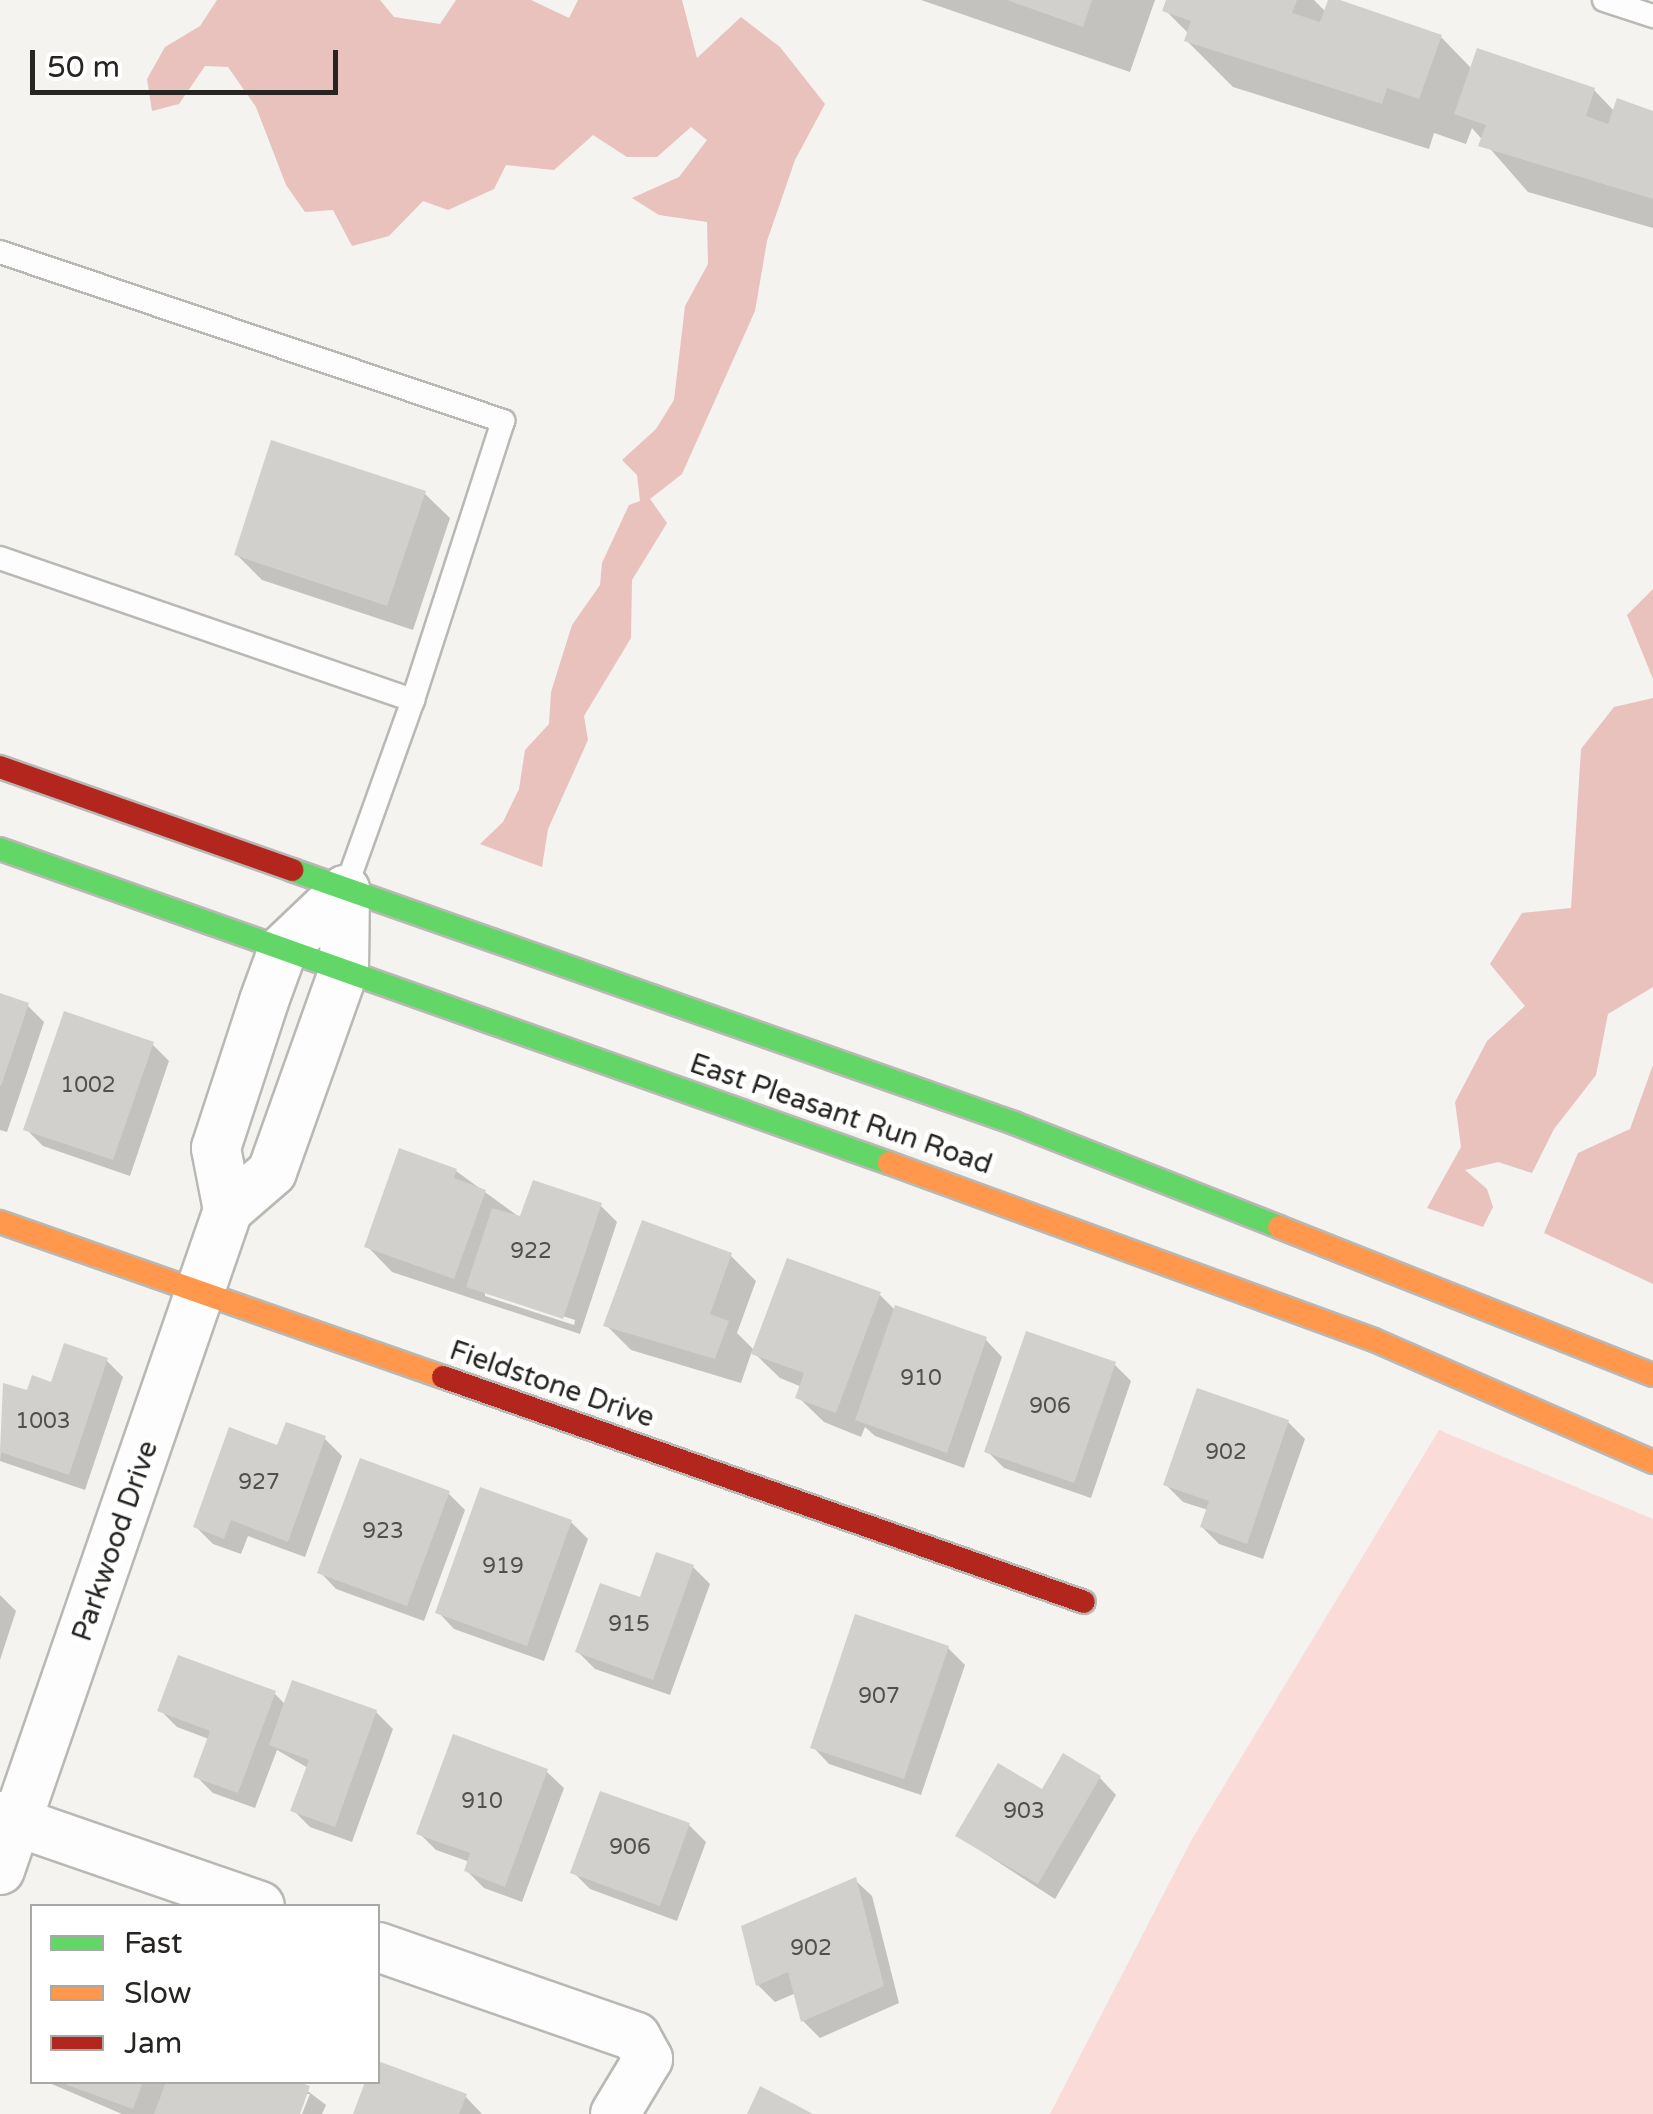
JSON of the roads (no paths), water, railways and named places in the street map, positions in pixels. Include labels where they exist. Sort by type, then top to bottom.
[{"type":"main road","name":"East Pleasant Run Road","points":[[0,767],[1014,1123],[1653,1374]]},
{"type":"main road","name":"East Pleasant Run Road","points":[[0,848],[1178,1266],[1374,1340],[1653,1462]]},
{"type":"main road","name":"Fieldstone Drive","points":[[0,1222],[1084,1602]]},
{"type":"street","name":"Parkwood Drive","points":[[0,1870],[8,1819],[202,1293],[228,1210],[216,1148],[283,949],[345,890]]},
{"type":"street","points":[[228,1210],[272,1172],[344,970],[345,890]]},
{"type":"street","points":[[8,1819],[254,1904]]},
{"type":"street","points":[[380,1949],[636,2037],[648,2059],[615,2114]]},
{"type":"lane","points":[[1604,0],[1653,16]]},
{"type":"lane","points":[[0,252],[503,421],[414,700],[345,890]]},
{"type":"lane","points":[[0,558],[414,700]]}]
